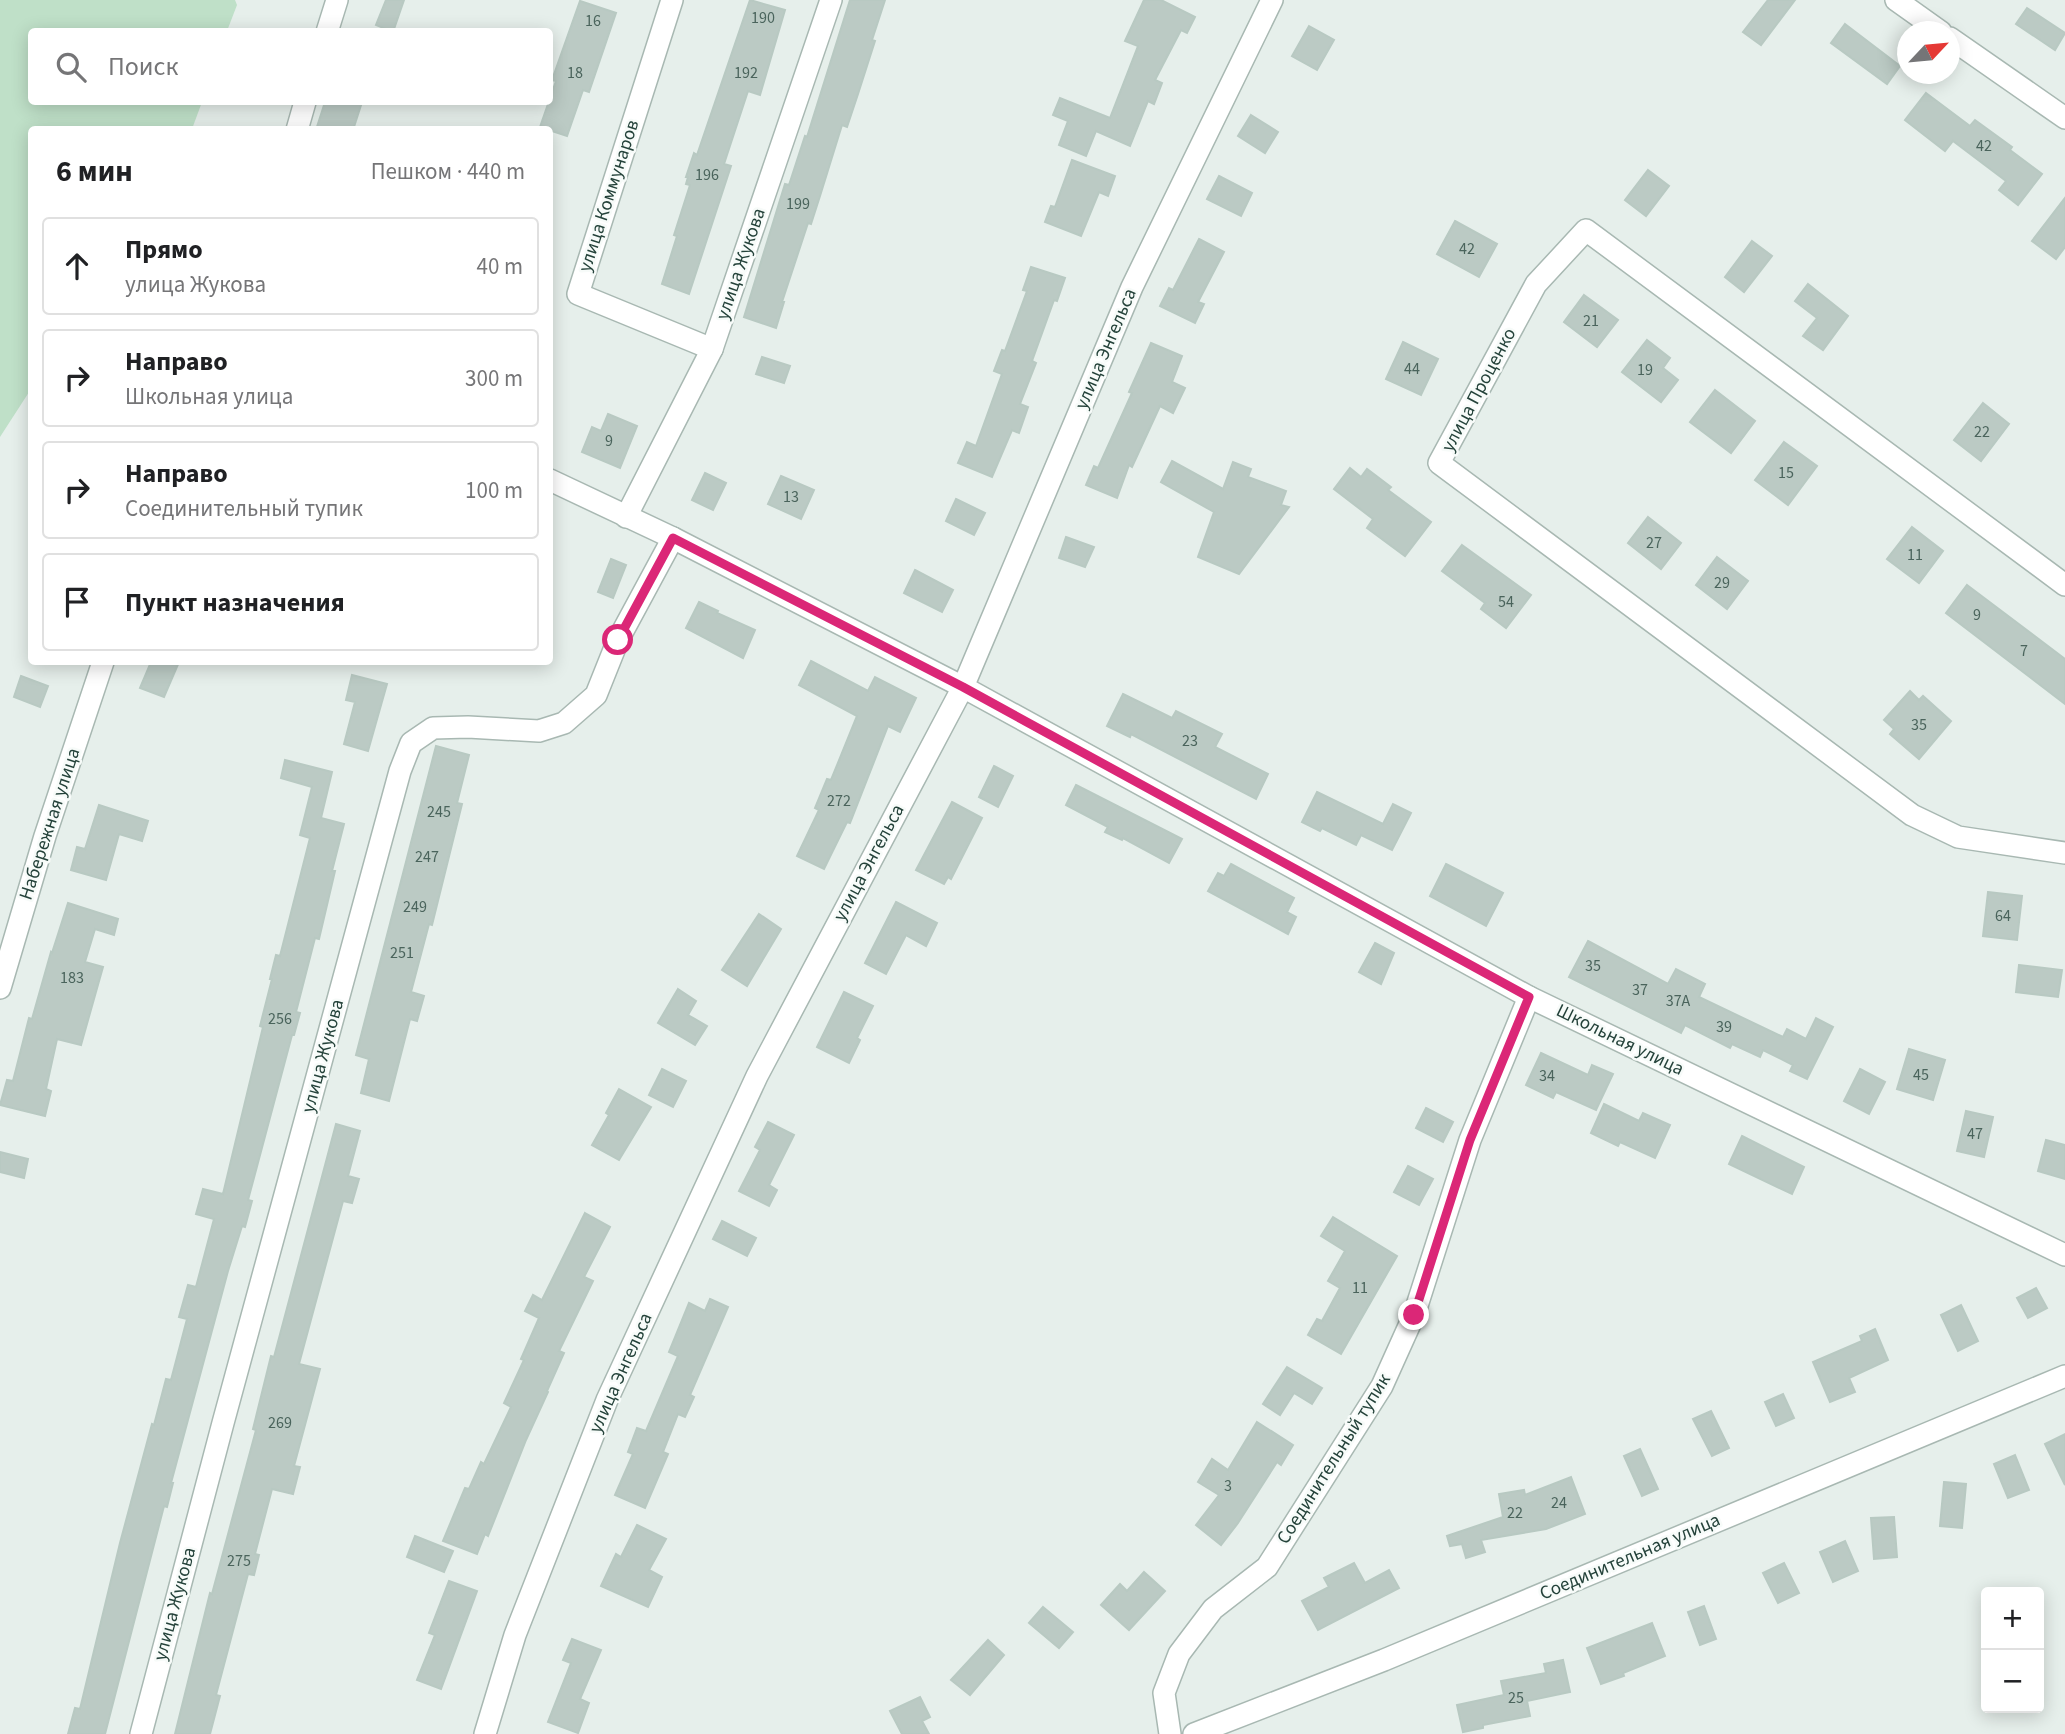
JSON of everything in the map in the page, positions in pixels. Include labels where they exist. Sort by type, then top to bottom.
[{"type":"street","points":[[328,28],[337,0]]},
{"type":"street","name":"улица Коммунаров","points":[[672,0],[578,294],[712,349]]},
{"type":"street","name":"улица Жукова","points":[[626,517],[712,349],[831,0]]},
{"type":"street","name":"улица Энгельса","points":[[485,1734],[514,1635],[607,1400],[757,1076],[963,687],[1132,287],[1272,0]]},
{"type":"street","points":[[1896,0],[1926,21]]},
{"type":"street","points":[[1960,44],[2065,118]]},
{"type":"street","points":[[297,126],[304,105]]},
{"type":"street","name":"улица Проценко","points":[[2065,585],[1586,230],[1536,284],[1439,463],[1912,815],[1958,837],[2065,853]]},
{"type":"street","name":"Школьная улица","points":[[553,481],[673,538],[963,687],[1529,997],[2065,1255]]},
{"type":"street","name":"улица Жукова","points":[[141,1734],[396,785],[411,743],[433,728],[539,731],[564,723],[596,695],[618,640],[673,538]]},
{"type":"street","name":"Набережная улица","points":[[0,988],[45,836],[102,665]]},
{"type":"street","name":"Соединительный тупик","points":[[1170,1734],[1164,1693],[1178,1654],[1213,1609],[1267,1567],[1382,1386],[1414,1315],[1470,1140],[1529,997]]},
{"type":"street","name":"Соединительная улица","points":[[1194,1734],[1384,1660],[2065,1376]]},
{"type":"green space","points":[[0,0],[235,0],[237,5],[228,28],[28,28],[28,105],[201,105],[193,126],[28,126],[28,394],[0,437]]},
{"type":"building","points":[[386,0],[404,0],[394,28],[376,25]]},
{"type":"building","points":[[750,0],[785,10],[760,95],[748,91],[724,164],[731,166],[689,294],[662,284],[690,185],[686,184],[686,177],[694,153],[697,155]]},
{"type":"building","points":[[850,0],[885,0],[858,94],[847,127],[842,125],[811,224],[808,223],[782,302],[776,328],[744,317],[785,184],[789,185],[805,136],[807,137]]},
{"type":"building","points":[[1144,0],[1161,0],[1195,17],[1187,33],[1181,30],[1155,80],[1162,83],[1154,104],[1148,101],[1130,146],[1096,131],[1086,156],[1059,145],[1068,121],[1053,115],[1060,98],[1110,118],[1138,46],[1125,41]]},
{"type":"building","points":[[1768,0],[1795,0],[1761,45],[1743,32]]},
{"type":"building","points":[[580,1],[616,13],[589,92],[583,90],[567,136],[553,131],[553,126],[540,126],[548,105],[553,105],[556,81],[553,77]]},
{"type":"building","points":[[2027,8],[2065,33],[2055,50],[2016,24]]},
{"type":"building","points":[[1845,24],[1897,64],[1897,70],[1887,84],[1831,43]]},
{"type":"building","points":[[1309,26],[1334,40],[1317,70],[1292,56]]},
{"type":"building","points":[[1926,93],[1970,126],[1975,120],[2012,147],[2010,150],[2042,174],[2018,205],[1999,190],[2006,181],[1953,141],[1945,151],[1905,120]]},
{"type":"building","points":[[324,105],[361,105],[354,126],[317,126]]},
{"type":"building","points":[[1251,115],[1278,132],[1265,153],[1238,136]]},
{"type":"building","points":[[1072,160],[1115,176],[1108,196],[1099,192],[1081,236],[1045,222],[1051,206],[1055,207]]},
{"type":"building","points":[[1648,170],[1669,186],[1646,216],[1625,200]]},
{"type":"building","points":[[1219,176],[1252,193],[1241,216],[1207,199]]},
{"type":"building","points":[[2065,198],[2065,247],[2056,259],[2032,241]]},
{"type":"building","points":[[1455,221],[1497,244],[1479,277],[1437,254]]},
{"type":"building","points":[[1199,239],[1224,252],[1198,302],[1204,304],[1195,323],[1160,306],[1169,288],[1173,290]]},
{"type":"building","points":[[1752,241],[1772,256],[1744,292],[1725,277]]},
{"type":"building","points":[[1031,267],[1065,278],[1032,361],[1036,363],[1020,404],[1028,407],[1019,433],[1012,430],[992,477],[958,463],[967,442],[976,446],[1002,374],[994,371],[1002,350],[1005,351],[1027,291],[1023,290]]},
{"type":"building","points":[[1808,284],[1848,316],[1823,350],[1803,336],[1817,318],[1795,301]]},
{"type":"building","points":[[1584,295],[1618,320],[1597,347],[1564,322]]},
{"type":"building","points":[[1647,340],[1670,358],[1663,368],[1678,380],[1661,402],[1622,372]]},
{"type":"building","points":[[1403,342],[1438,359],[1421,395],[1386,379]]},
{"type":"building","points":[[1151,343],[1182,356],[1172,382],[1185,388],[1173,413],[1160,406],[1132,467],[1129,465],[1117,498],[1086,485],[1094,466],[1098,468]]},
{"type":"building","points":[[762,357],[790,366],[784,383],[756,374]]},
{"type":"building","points":[[1715,390],[1755,421],[1731,453],[1690,422]]},
{"type":"building","points":[[1983,403],[2009,424],[1981,461],[1954,440]]},
{"type":"building","points":[[608,414],[637,426],[620,468],[582,452],[592,427],[601,431]]},
{"type":"building","points":[[1784,442],[1817,466],[1788,505],[1755,480]]},
{"type":"building","points":[[1172,461],[1223,489],[1233,462],[1251,469],[1248,477],[1286,491],[1281,505],[1289,507],[1239,574],[1198,557],[1214,512],[1161,482]]},
{"type":"building","points":[[1350,468],[1361,477],[1367,469],[1391,487],[1388,490],[1431,522],[1405,556],[1367,528],[1373,519],[1334,489]]},
{"type":"building","points":[[705,473],[726,483],[713,510],[692,500]]},
{"type":"building","points":[[781,476],[814,490],[801,519],[768,504]]},
{"type":"building","points":[[956,499],[985,513],[974,535],[946,521]]},
{"type":"building","points":[[1648,517],[1681,543],[1661,569],[1628,543]]},
{"type":"building","points":[[1912,527],[1943,551],[1919,583],[1887,559]]},
{"type":"building","points":[[1066,537],[1094,547],[1085,567],[1059,558]]},
{"type":"building","points":[[1462,545],[1531,595],[1506,628],[1481,609],[1485,603],[1442,571]]},
{"type":"building","points":[[1717,557],[1748,581],[1727,609],[1696,585]]},
{"type":"building","points":[[611,559],[626,565],[613,598],[598,592]]},
{"type":"building","points":[[915,570],[953,590],[942,612],[904,593]]},
{"type":"building","points":[[1967,585],[2065,659],[2065,704],[1946,613]]},
{"type":"building","points":[[699,602],[755,630],[743,658],[686,628]]},
{"type":"building","points":[[811,661],[868,691],[875,677],[916,698],[900,732],[888,726],[850,823],[847,822],[824,869],[797,856],[819,810],[815,808],[827,779],[831,780],[857,716],[799,685]]},
{"type":"building","points":[[150,665],[178,665],[164,697],[140,688]]},
{"type":"building","points":[[352,675],[387,684],[368,751],[344,744],[355,702],[346,700]]},
{"type":"building","points":[[21,676],[48,686],[40,707],[14,697]]},
{"type":"building","points":[[1910,691],[1919,700],[1923,696],[1951,721],[1919,759],[1890,734],[1894,729],[1884,720]]},
{"type":"building","points":[[1123,694],[1172,718],[1176,711],[1222,734],[1215,747],[1268,774],[1256,799],[1131,734],[1130,737],[1107,726]]},
{"type":"building","points":[[436,746],[469,755],[457,803],[462,804],[432,925],[429,924],[411,992],[424,996],[417,1021],[410,1019],[389,1101],[361,1093],[369,1059],[356,1055]]},
{"type":"building","points":[[285,760],[332,772],[321,818],[344,824],[332,871],[335,871],[319,939],[315,938],[296,1012],[300,1013],[248,1200],[252,1201],[228,1271],[105,1734],[68,1734],[75,1708],[80,1709],[152,1424],[154,1425],[166,1379],[171,1380],[187,1319],[179,1317],[188,1285],[196,1287],[214,1219],[196,1214],[203,1189],[223,1194],[263,1027],[260,1026],[270,979],[276,955],[280,956],[310,838],[300,835],[312,787],[281,778]]},
{"type":"building","points":[[994,766],[1013,776],[998,807],[979,797]]},
{"type":"building","points":[[1076,785],[1182,839],[1169,863],[1123,838],[1122,840],[1105,832],[1108,827],[1066,805]]},
{"type":"building","points":[[1317,792],[1383,824],[1393,804],[1411,813],[1392,850],[1361,835],[1356,845],[1322,828],[1320,831],[1302,822]]},
{"type":"building","points":[[952,802],[982,818],[951,879],[948,877],[944,884],[916,870]]},
{"type":"building","points":[[99,805],[148,821],[142,841],[119,834],[106,880],[71,870],[77,847],[85,849]]},
{"type":"building","points":[[1231,864],[1294,898],[1287,912],[1296,917],[1288,934],[1208,891],[1218,873],[1224,876]]},
{"type":"building","points":[[1446,864],[1503,893],[1486,926],[1430,896]]},
{"type":"building","points":[[1988,892],[2022,896],[2017,940],[1983,936]]},
{"type":"building","points":[[896,902],[937,923],[926,946],[906,935],[886,974],[865,963]]},
{"type":"building","points":[[68,903],[118,919],[114,935],[95,929],[85,962],[103,967],[81,1045],[57,1039],[46,1089],[51,1091],[45,1116],[0,1105],[7,1080],[13,1081],[29,1018],[32,1019]]},
{"type":"building","points":[[759,914],[781,929],[747,986],[722,970]]},
{"type":"building","points":[[1588,941],[1668,984],[1676,969],[1705,984],[1699,997],[1783,1037],[1787,1029],[1806,1039],[1816,1018],[1833,1027],[1807,1079],[1790,1071],[1793,1065],[1763,1050],[1760,1057],[1732,1044],[1730,1048],[1685,1025],[1681,1033],[1569,977]]},
{"type":"building","points":[[1375,943],[1394,953],[1381,984],[1359,972]]},
{"type":"building","points":[[2019,965],[2062,970],[2058,997],[2016,992]]},
{"type":"building","points":[[678,989],[696,1001],[688,1015],[707,1026],[695,1045],[658,1023]]},
{"type":"building","points":[[844,992],[873,1006],[857,1038],[860,1040],[849,1063],[817,1047]]},
{"type":"building","points":[[1909,1049],[1945,1060],[1933,1100],[1897,1089]]},
{"type":"building","points":[[1541,1053],[1588,1075],[1592,1065],[1613,1074],[1596,1110],[1556,1092],[1553,1098],[1526,1085]]},
{"type":"building","points":[[662,1069],[686,1081],[673,1107],[649,1095]]},
{"type":"building","points":[[1860,1069],[1885,1082],[1869,1114],[1844,1101]]},
{"type":"building","points":[[619,1089],[651,1107],[619,1160],[592,1145],[609,1115],[606,1113]]},
{"type":"building","points":[[1604,1104],[1639,1121],[1643,1113],[1670,1125],[1655,1158],[1620,1142],[1618,1146],[1591,1133]]},
{"type":"building","points":[[1426,1108],[1453,1122],[1443,1142],[1416,1128]]},
{"type":"building","points":[[1966,1111],[1993,1117],[1984,1157],[1957,1151]]},
{"type":"building","points":[[768,1122],[794,1135],[769,1185],[777,1190],[769,1206],[739,1191],[760,1150],[755,1147]]},
{"type":"building","points":[[336,1124],[360,1131],[348,1176],[359,1179],[352,1203],[343,1201],[299,1364],[320,1369],[294,1466],[300,1467],[293,1494],[272,1489],[255,1554],[259,1555],[254,1575],[248,1574],[216,1695],[220,1696],[210,1734],[175,1734],[210,1593],[212,1594],[256,1430],[253,1429],[271,1356],[274,1357]]},
{"type":"building","points":[[1742,1136],[1804,1167],[1792,1194],[1729,1164]]},
{"type":"building","points":[[2046,1140],[2065,1145],[2065,1179],[2038,1171]]},
{"type":"building","points":[[0,1152],[28,1159],[24,1178],[0,1172]]},
{"type":"building","points":[[1408,1166],[1433,1179],[1419,1205],[1394,1192]]},
{"type":"building","points":[[585,1213],[610,1227],[584,1277],[593,1281],[559,1351],[564,1353],[488,1536],[485,1534],[477,1554],[443,1541],[465,1488],[469,1489],[481,1462],[484,1464],[511,1407],[504,1403],[524,1360],[521,1359],[539,1318],[525,1311],[533,1295],[542,1300]]},
{"type":"building","points":[[1333,1217],[1397,1256],[1341,1354],[1308,1335],[1317,1319],[1322,1321],[1340,1288],[1328,1281],[1345,1251],[1321,1236]]},
{"type":"building","points":[[722,1221],[756,1238],[747,1256],[713,1239]]},
{"type":"building","points":[[2036,1288],[2047,1308],[2028,1318],[2017,1298]]},
{"type":"building","points":[[710,1299],[728,1307],[690,1395],[694,1397],[685,1417],[678,1414],[663,1452],[668,1454],[645,1508],[615,1495],[633,1454],[628,1452],[637,1428],[646,1431],[678,1356],[669,1352],[689,1303],[705,1311]]},
{"type":"building","points":[[1961,1305],[1978,1341],[1958,1351],[1941,1315]]},
{"type":"building","points":[[1875,1329],[1888,1360],[1849,1378],[1855,1392],[1830,1402],[1813,1362],[1862,1341],[1860,1336]]},
{"type":"building","points":[[1287,1367],[1322,1388],[1312,1404],[1294,1393],[1280,1415],[1263,1404]]},
{"type":"building","points":[[1783,1394],[1794,1418],[1776,1426],[1765,1402]]},
{"type":"building","points":[[1711,1411],[1729,1448],[1712,1456],[1693,1419]]},
{"type":"building","points":[[1257,1422],[1293,1445],[1281,1465],[1277,1462],[1221,1545],[1196,1525],[1219,1495],[1198,1482],[1212,1459],[1228,1470]]},
{"type":"building","points":[[2065,1434],[2065,1485],[2045,1444]]},
{"type":"building","points":[[1640,1449],[1658,1489],[1642,1496],[1624,1456]]},
{"type":"building","points":[[2015,1455],[2029,1490],[2008,1498],[1994,1464]]},
{"type":"building","points":[[1571,1477],[1585,1514],[1546,1529],[1481,1540],[1485,1552],[1466,1558],[1462,1544],[1450,1546],[1447,1536],[1503,1517],[1499,1494],[1524,1490],[1525,1495]]},
{"type":"building","points":[[1944,1482],[1966,1484],[1962,1528],[1940,1526]]},
{"type":"building","points":[[1894,1517],[1897,1557],[1874,1559],[1871,1518]]},
{"type":"building","points":[[637,1525],[666,1539],[649,1570],[662,1577],[648,1607],[601,1586],[616,1554],[621,1557]]},
{"type":"building","points":[[415,1536],[453,1551],[444,1572],[407,1557]]},
{"type":"building","points":[[1845,1541],[1858,1571],[1833,1582],[1820,1552]]},
{"type":"building","points":[[1354,1563],[1365,1583],[1389,1570],[1399,1588],[1318,1630],[1302,1601],[1329,1587],[1324,1578]]},
{"type":"building","points":[[1784,1563],[1799,1593],[1778,1603],[1763,1573]]},
{"type":"building","points":[[1144,1572],[1165,1591],[1129,1630],[1101,1605],[1120,1584],[1127,1591]]},
{"type":"building","points":[[449,1581],[477,1591],[441,1689],[417,1680],[435,1635],[429,1633]]},
{"type":"building","points":[[1704,1606],[1716,1639],[1700,1645],[1688,1612]]},
{"type":"building","points":[[1043,1607],[1073,1632],[1059,1648],[1029,1623]]},
{"type":"building","points":[[1652,1623],[1665,1656],[1601,1684],[1587,1648]]},
{"type":"building","points":[[572,1639],[601,1650],[580,1699],[589,1703],[578,1733],[548,1722],[571,1663],[563,1660]]},
{"type":"building","points":[[988,1640],[1004,1655],[970,1695],[951,1680]]},
{"type":"building","points":[[1563,1660],[1570,1692],[1527,1701],[1530,1716],[1483,1725],[1483,1728],[1463,1732],[1457,1705],[1504,1695],[1501,1681],[1546,1673],[1544,1664]]},
{"type":"building","points":[[920,1697],[930,1717],[922,1721],[929,1734],[902,1734],[890,1711]]},
{"type":"route","points":[[618,640],[673,538],[963,687],[1529,997],[1470,1140],[1414,1315]]}]
